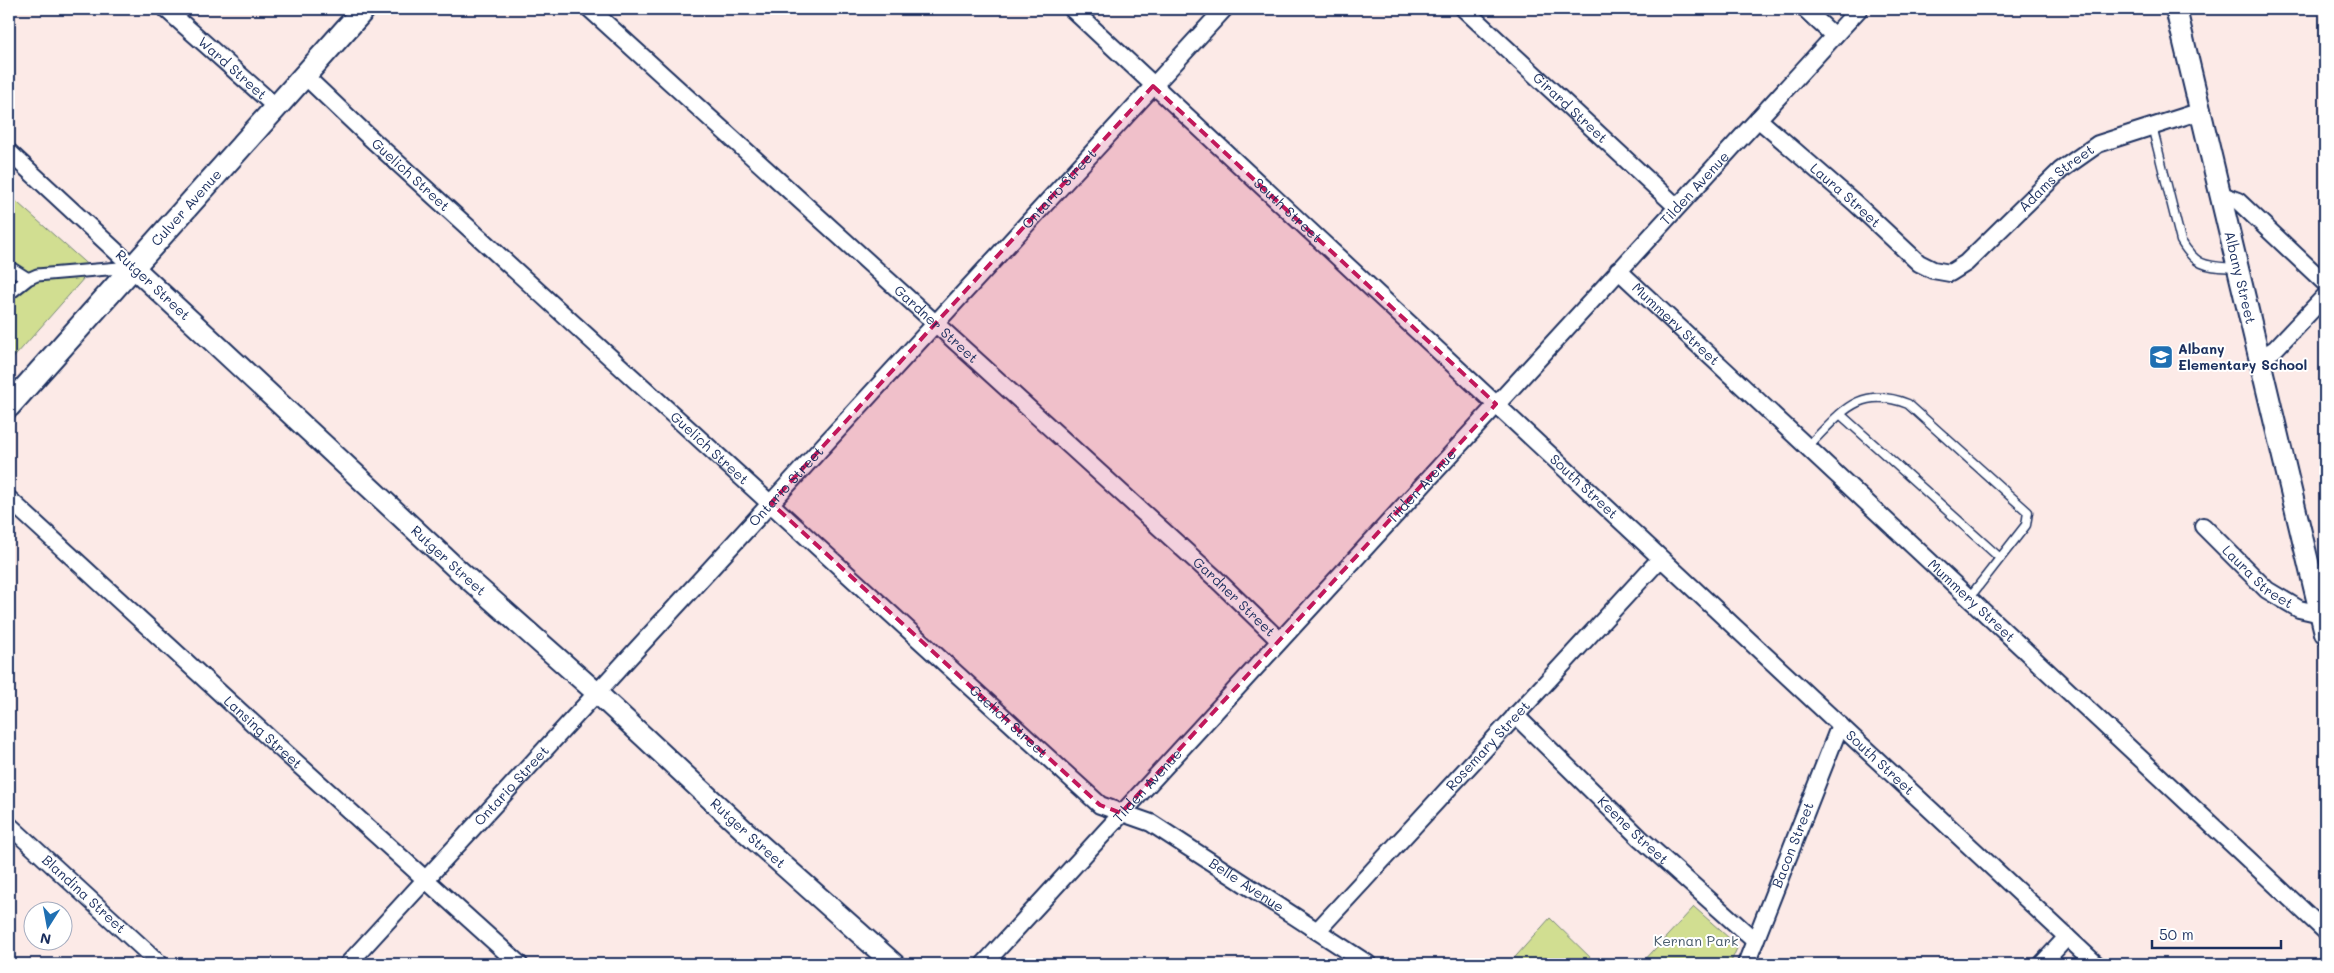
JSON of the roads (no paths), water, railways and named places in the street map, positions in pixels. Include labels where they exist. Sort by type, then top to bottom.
[{"type":"main road","name":"Culver Avenue","points":[[9,406],[364,9]]},
{"type":"street","name":"Ward Street","points":[[166,9],[276,107]]},
{"type":"street","name":"Gardner Street","points":[[590,9],[1214,577],[1279,640]]},
{"type":"street","name":"South Street","points":[[1072,9],[2096,964]]},
{"type":"street","name":"Ontario Street","points":[[348,964],[1224,9]]},
{"type":"street","name":"Girard Street","points":[[1464,9],[1676,207]]},
{"type":"street","points":[[1806,9],[1834,36]]},
{"type":"street","name":"Tilden Avenue","points":[[984,964],[1859,9]]},
{"type":"street","name":"Albany Street","points":[[2176,9],[2324,626]]},
{"type":"street","name":"Guelich Street","points":[[304,75],[366,134],[1100,805],[1121,813]]},
{"type":"street","name":"Adams Street","points":[[1933,270],[1950,273],[1966,263],[2061,170],[2098,144],[2201,111]]},
{"type":"street","name":"Laura Street","points":[[1758,119],[1855,203],[1919,263],[1933,270]]},
{"type":"street","name":"Rutger Street","points":[[9,152],[456,568],[597,693],[747,833],[894,964]]},
{"type":"street","points":[[2222,195],[2238,201],[2325,283]]},
{"type":"street","points":[[9,267],[28,279]]},
{"type":"street","points":[[9,294],[28,279],[37,275],[133,267]]},
{"type":"street","name":"Mummery Street","points":[[1618,270],[2325,931]]},
{"type":"street","points":[[2260,359],[2275,349],[2325,296]]},
{"type":"street","name":"Lansing Street","points":[[9,499],[519,964]]},
{"type":"street","name":"Laura Street","points":[[2203,526],[2267,590],[2324,626]]},
{"type":"street","name":"Rosemary Street","points":[[1317,931],[1660,559]]},
{"type":"street","name":"Keene Street","points":[[1515,716],[1640,838],[1755,941]]},
{"type":"street","name":"Bacon Street","points":[[1746,964],[1840,726]]},
{"type":"street","name":"Belle Avenue","points":[[1121,813],[1151,822],[1368,964]]},
{"type":"street","name":"Blandina Street","points":[[9,825],[160,964]]},
{"type":"street","points":[[2042,964],[2067,937]]},
{"type":"lane","points":[[2152,126],[2181,241],[2191,257],[2206,266],[2239,268]]},
{"type":"lane","points":[[1807,447],[1852,404],[1873,397],[1896,399],[1908,404],[2028,512],[2026,524],[1969,598]]},
{"type":"lane","points":[[1840,414],[2000,558]]},
{"type":"place","name":"Albany Elementary School","points":[[2161,357]]},
{"type":"park label","name":"Kernan Park","points":[[1696,941]]}]
